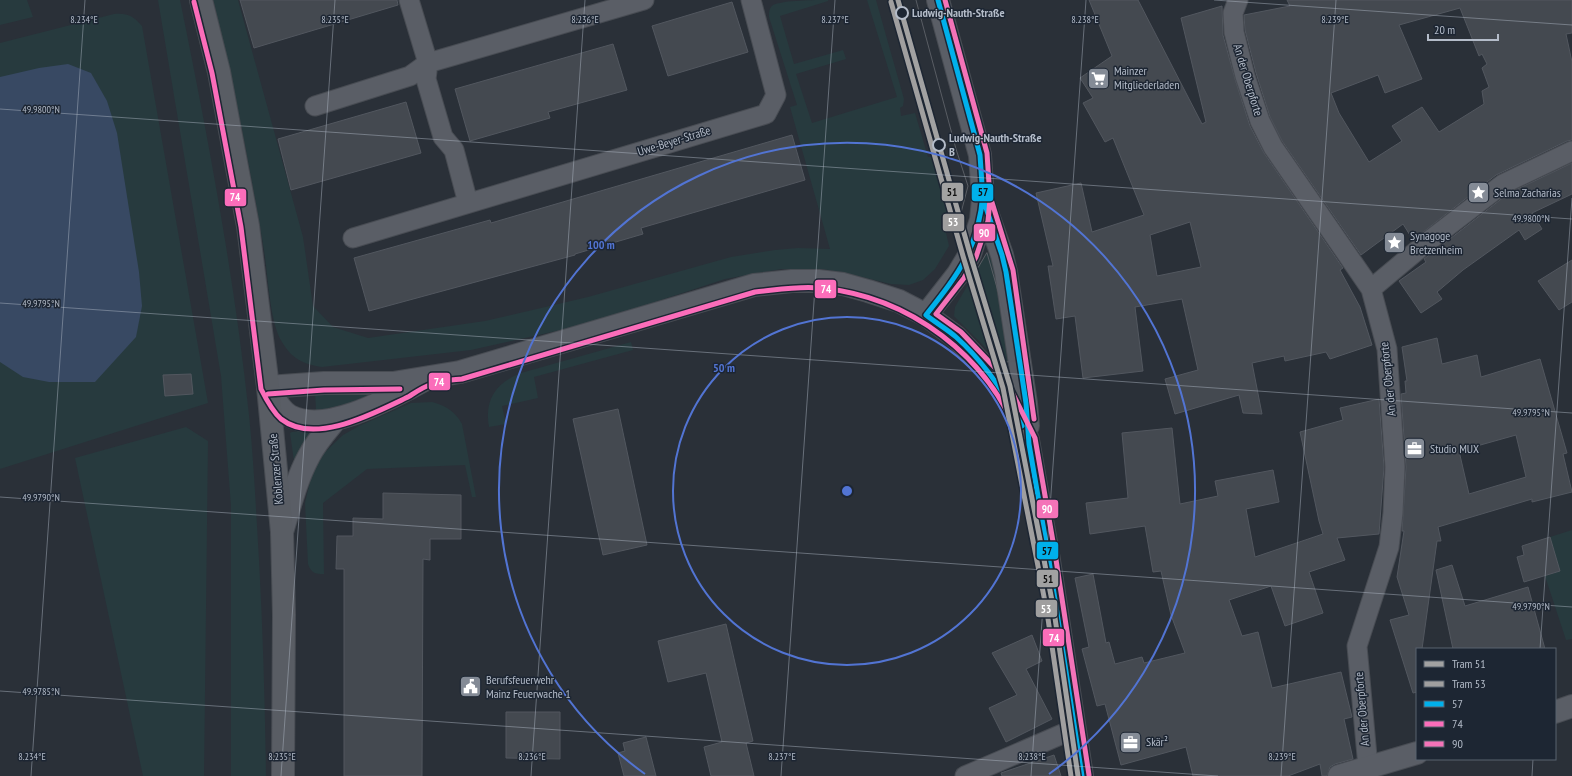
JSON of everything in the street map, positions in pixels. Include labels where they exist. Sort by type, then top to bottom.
[{"type":"main road","name":"Koblenzer Straße","points":[[201,0],[219,72],[248,226],[268,387],[282,532],[284,615],[283,776]]},
{"type":"street","points":[[408,0],[428,62],[426,79],[443,137],[454,150],[468,203]]},
{"type":"street","points":[[315,106],[410,76],[428,62],[644,0]]},
{"type":"street","name":"Uwe-Beyer-Straße","points":[[353,238],[766,114],[776,95],[751,0]]},
{"type":"street","points":[[926,315],[958,274],[970,254],[981,220],[983,200],[980,155],[938,0]]},
{"type":"street","name":"An der Oberpforte","points":[[1238,0],[1233,13],[1234,32],[1245,76],[1260,121],[1273,147],[1371,290],[1387,350],[1395,475],[1393,513],[1389,547],[1357,646],[1368,767]]},
{"type":"street","points":[[1371,290],[1426,243],[1503,184],[1572,151]]},
{"type":"street","points":[[983,200],[1002,255],[1006,272],[1026,403],[1028,440],[1048,554],[1082,776]]},
{"type":"street","points":[[430,377],[379,403],[336,419],[314,421],[304,420],[289,415],[280,408],[268,387],[324,383],[393,383],[460,372],[754,286],[792,281],[818,281],[843,284],[899,301],[926,315],[956,337],[993,376],[1003,389],[1028,440]]},
{"type":"street","points":[[282,532],[294,490],[309,456],[323,434],[336,419]]},
{"type":"street","points":[[1556,712],[1572,706]]},
{"type":"street","points":[[965,776],[1074,729]]},
{"type":"street","points":[[1339,776],[1416,753]]},
{"type":"green space","points":[[0,0],[27,0],[33,17],[0,25]]},
{"type":"green space","points":[[158,0],[180,0],[210,155],[236,310],[249,415],[255,488],[263,641],[266,776],[231,776],[231,506],[221,376]]},
{"type":"green space","points":[[213,0],[238,0],[303,237],[313,306],[333,327],[368,338],[485,321],[588,297],[731,257],[798,248],[830,249],[790,107],[797,105],[769,17],[770,10],[773,5],[785,2],[828,0],[780,16],[794,64],[843,50],[846,59],[796,74],[812,123],[897,97],[867,0],[876,0],[904,99],[903,106],[900,108],[901,116],[915,113],[928,157],[935,156],[950,213],[942,215],[949,246],[935,269],[923,280],[909,285],[891,284],[822,269],[781,269],[725,279],[588,324],[471,350],[322,367],[309,364],[299,360],[290,353],[282,342],[274,322],[265,255],[246,152]]},
{"type":"green space","points":[[114,14],[130,16],[142,26],[208,403],[0,469],[0,43]]},
{"type":"green space","points":[[992,252],[1015,361],[1000,362],[954,316],[955,307],[985,255]]},
{"type":"green space","points":[[631,342],[633,350],[534,377],[538,398],[502,406],[506,424],[489,427],[488,409],[490,401],[499,387],[512,377],[521,373]]},
{"type":"green space","points":[[315,391],[377,391],[378,396],[316,410]]},
{"type":"green space","points":[[432,402],[442,405],[450,410],[462,424],[476,497],[472,497],[465,465],[367,469],[323,503],[324,574],[314,572],[310,569],[308,564],[305,503],[312,473],[324,453],[343,435],[359,426],[411,403]]},
{"type":"green space","points":[[186,427],[208,441],[204,776],[143,776],[75,458]]},
{"type":"green space","points":[[314,429],[296,460],[294,461],[290,433]]},
{"type":"green space","points":[[1572,530],[1572,639],[1566,640],[1545,576],[1560,571],[1550,537]]},
{"type":"water","points":[[68,64],[91,73],[107,101],[117,133],[139,272],[142,306],[136,337],[95,382],[49,382],[23,377],[0,362],[0,77],[39,68]]},
{"type":"building","points":[[240,0],[397,0],[398,5],[254,48]]},
{"type":"building","points":[[1089,0],[1138,0],[1202,124],[1206,122],[1181,18],[1222,6],[1223,35],[1250,126],[1264,153],[1343,268],[1340,270],[1360,307],[1372,345],[1330,359],[1326,352],[1285,361],[1284,356],[1252,363],[1262,414],[1243,413],[1239,395],[1175,414],[1165,379],[1198,370],[1182,299],[1135,307],[1143,371],[1083,378],[1075,316],[1056,319],[1048,266],[1053,266],[1036,193],[1081,183],[1092,232],[1144,215],[1113,138],[1105,142],[1083,103],[1093,98],[1080,78],[1112,56]],"holes":[[[1190,222],[1201,267],[1157,276],[1150,235]]]},
{"type":"building","points":[[1287,0],[1572,0],[1572,33],[1566,34],[1572,62],[1572,140],[1496,175],[1413,240],[1403,224],[1361,255],[1282,141],[1270,117],[1256,73],[1245,30],[1244,15],[1290,6]],"holes":[[[1460,8],[1479,56],[1482,54],[1487,64],[1482,68],[1489,87],[1482,91],[1484,104],[1439,132],[1422,107],[1392,126],[1402,141],[1369,162],[1339,113],[1331,93],[1378,75],[1385,93],[1422,79],[1399,25]]]},
{"type":"building","points":[[732,2],[748,52],[668,76],[652,26]]},
{"type":"building","points":[[613,44],[627,90],[548,112],[550,118],[470,141],[455,89]]},
{"type":"building","points":[[406,102],[421,153],[291,190],[278,139]]},
{"type":"building","points":[[792,135],[805,180],[641,228],[643,234],[575,255],[369,311],[354,258],[490,220],[491,223]]},
{"type":"building","points":[[1572,163],[1572,194],[1532,213],[1542,229],[1525,240],[1519,230],[1463,270],[1437,292],[1442,299],[1421,313],[1399,281],[1426,262],[1424,259],[1509,193]]},
{"type":"building","points":[[1572,260],[1572,302],[1559,310],[1538,281]]},
{"type":"building","points":[[1437,338],[1442,364],[1477,355],[1481,377],[1540,359],[1567,453],[1563,454],[1572,492],[1532,502],[1532,499],[1438,527],[1441,541],[1437,541],[1422,648],[1416,648],[1416,692],[1413,693],[1390,620],[1409,615],[1397,577],[1404,531],[1402,531],[1406,467],[1401,394],[1406,393],[1405,381],[1407,381],[1402,347]],"holes":[[[1516,435],[1526,477],[1469,494],[1459,451]]]},
{"type":"building","points":[[191,374],[193,394],[165,396],[163,375]]},
{"type":"building","points":[[1379,399],[1384,467],[1379,534],[1337,538],[1345,560],[1309,572],[1323,613],[1285,626],[1271,586],[1229,600],[1242,636],[1258,632],[1272,688],[1341,672],[1352,717],[1344,719],[1353,759],[1330,767],[1327,776],[1322,776],[1320,764],[1288,776],[1193,776],[1186,747],[1121,765],[1105,704],[1097,706],[1082,649],[1089,647],[1075,578],[1093,574],[1106,643],[1109,642],[1115,664],[1142,657],[1144,663],[1185,653],[1171,615],[1161,571],[1153,572],[1145,526],[1090,534],[1086,503],[1128,498],[1122,433],[1172,428],[1180,504],[1218,496],[1215,481],[1273,470],[1279,502],[1246,509],[1255,557],[1323,534],[1300,432],[1343,420],[1340,408]]},
{"type":"building","points":[[618,409],[647,545],[603,555],[573,419]]},
{"type":"building","points":[[383,493],[461,495],[461,539],[430,539],[430,560],[423,559],[422,776],[344,776],[344,569],[336,569],[337,536],[353,536],[353,518],[383,519]]},
{"type":"building","points":[[1550,537],[1560,571],[1524,582],[1517,557],[1524,555],[1522,546]]},
{"type":"building","points":[[1452,565],[1465,606],[1528,587],[1545,648],[1453,648],[1436,570]]},
{"type":"building","points":[[726,624],[753,741],[746,743],[754,776],[711,776],[704,747],[722,742],[706,673],[668,682],[658,641]]},
{"type":"building","points":[[1032,635],[1042,661],[1026,669],[1052,719],[1006,742],[989,708],[1017,695],[992,653]]},
{"type":"building","points":[[506,712],[560,712],[560,759],[506,758]]},
{"type":"building","points":[[646,737],[656,776],[624,776],[618,753],[625,751],[623,743]]},
{"type":"building","points":[[1054,755],[1061,776],[1002,776],[1001,773]]},
{"type":"tram line","points":[[892,0],[900,19],[938,155],[935,156],[956,232]]},
{"type":"tram line","name":"51","points":[[898,0],[970,254],[1010,386],[1054,611],[1078,776]]},
{"type":"tram line","points":[[916,0],[956,149],[968,186],[956,232]]},
{"type":"tram line","name":"53","points":[[891,2],[963,256],[1003,388],[1047,612],[1071,776]]},
{"type":"tram line","points":[[987,253],[1017,357],[1015,361],[1000,362],[989,351],[970,282],[987,253]]},
{"type":"transit line","name":"57","points":[[938,0],[980,155],[983,199],[1002,255],[1006,272],[1026,403],[1029,444],[1048,554],[1082,776]]},
{"type":"transit line","name":"90","points":[[945,0],[987,153],[990,199],[988,221],[976,257],[964,278],[936,314],[961,332],[999,372],[1009,386],[1035,438],[1055,553],[1089,775]]},
{"type":"transit line","name":"74","points":[[194,2],[212,73],[241,227],[261,389],[272,409],[281,419],[295,426],[311,429],[328,428],[345,424],[379,411],[436,383],[447,380],[462,379],[755,292],[795,288],[819,288],[852,293],[884,303],[914,318],[942,336],[967,358],[989,383],[1007,411],[1021,442],[1041,555],[1075,776]]},
{"type":"transit line","name":"57","points":[[926,315],[948,286],[972,245],[981,212],[983,193]]},
{"type":"transit line","name":"90","points":[[990,196],[1013,270],[1034,419]]},
{"type":"transit line","name":"57","points":[[926,315],[953,334],[985,367],[1001,390],[1022,426]]},
{"type":"transit line","name":"74","points":[[268,394],[324,390],[400,389]]},
{"type":"place","name":"Ludwig-Nauth-Straße","points":[[902,13]]},
{"type":"place","name":"Mainzer Mitgliederladen","points":[[1098,78]]},
{"type":"place","name":"Ludwig-Nauth-Straße B","points":[[939,145]]},
{"type":"place","name":"Selma Zacharias","points":[[1479,193]]},
{"type":"place","name":"Synagoge Bretzenheim","points":[[1395,243]]},
{"type":"place","name":"Studio MUX","points":[[1415,449]]},
{"type":"place","name":"Berufsfeuerwehr Mainz Feuerwache 1","points":[[471,687]]},
{"type":"place","name":"Skär²","points":[[1131,742]]}]
